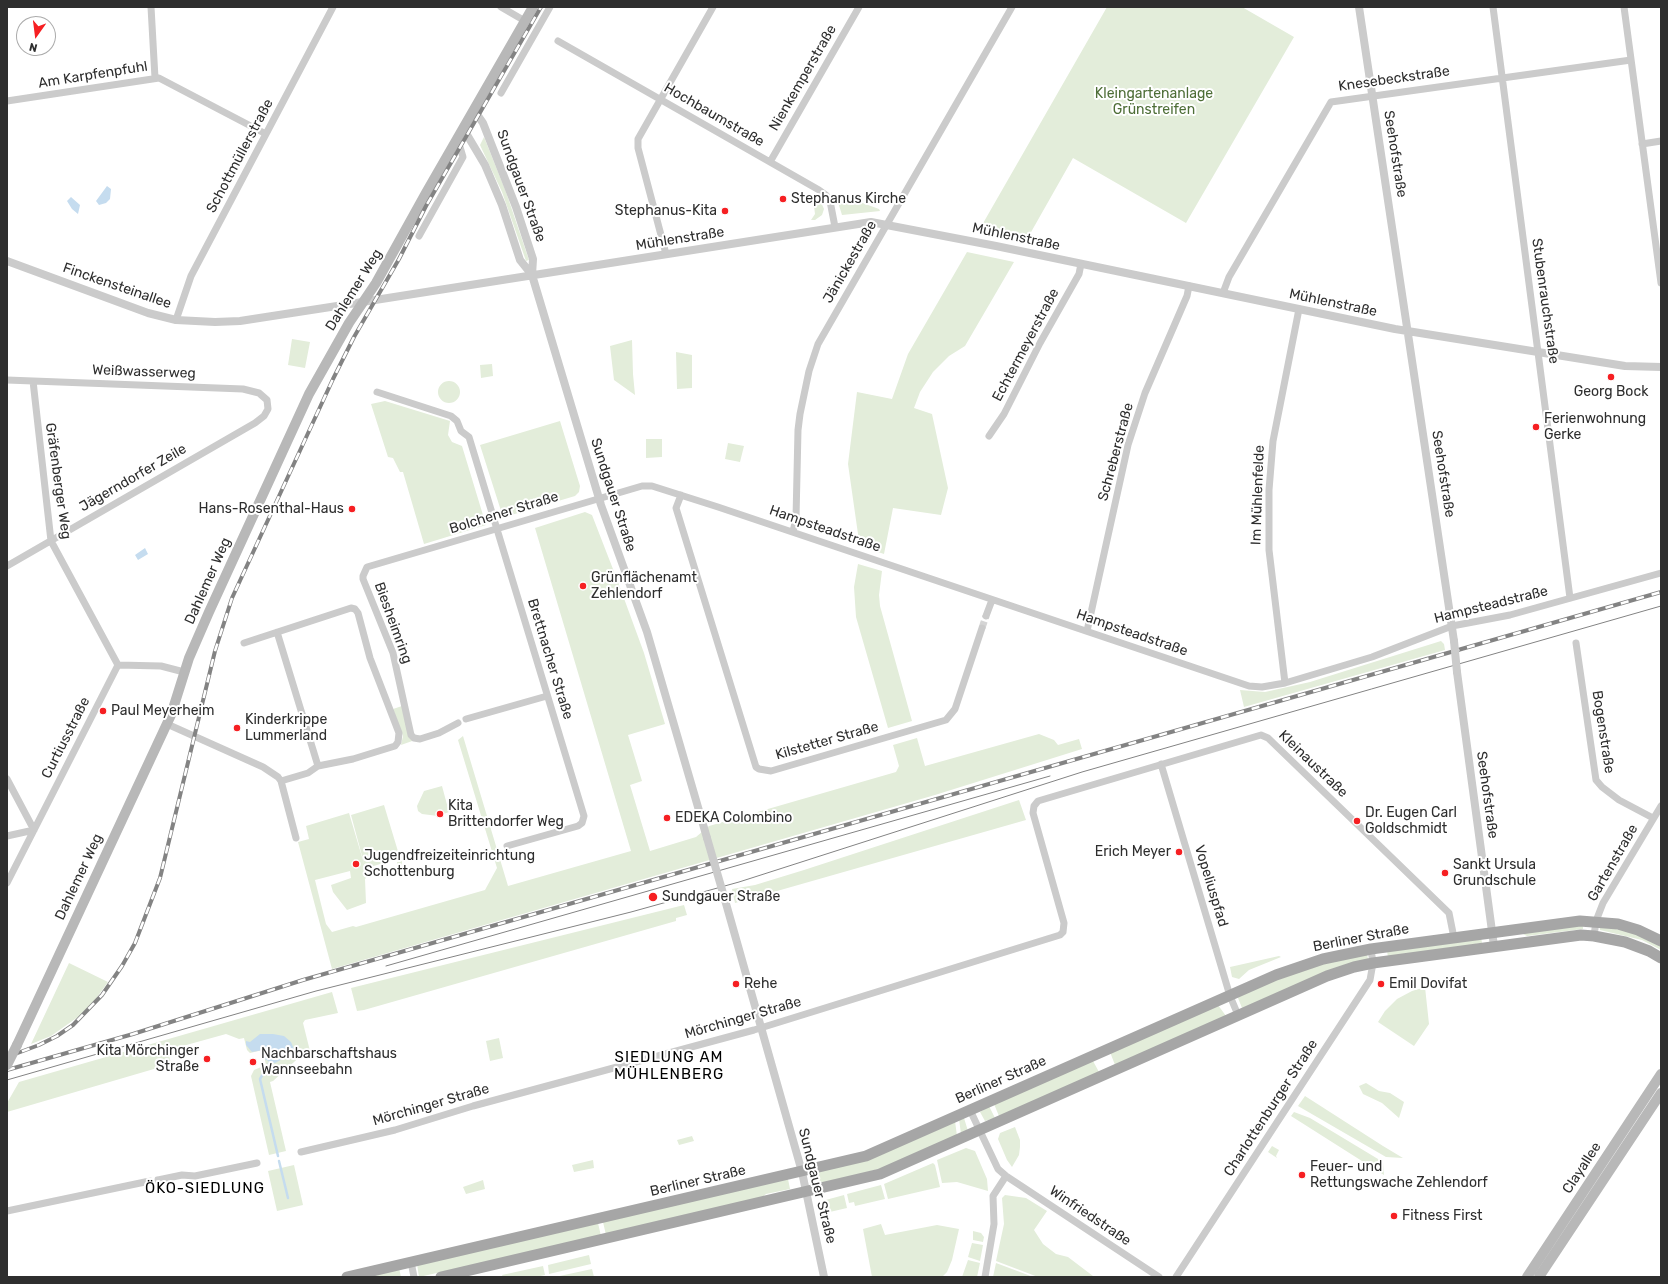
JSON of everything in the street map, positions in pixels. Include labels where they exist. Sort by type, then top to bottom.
[{"type":"main road","name":"Dahlemer Weg","points":[[7,1065],[167,724],[174,707],[184,672],[209,612],[309,394],[349,323],[376,283],[533,7]]},
{"type":"main road","name":"Berliner Straße","points":[[347,1277],[866,1156],[1276,975],[1314,962],[1371,949],[1564,922],[1596,921],[1629,928],[1661,941]]},
{"type":"main road","name":"Berliner Straße","points":[[441,1277],[880,1174],[1327,976],[1373,963],[1565,936],[1594,936],[1635,945],[1661,958]]},
{"type":"main road","name":"Clayallee","points":[[1527,1277],[1661,1074]]},
{"type":"main road","name":"Clayallee","points":[[1540,1277],[1661,1093]]},
{"type":"street","points":[[151,7],[156,78]]},
{"type":"street","name":"Schottmüllerstraße","points":[[176,320],[191,276],[333,7]]},
{"type":"street","points":[[501,7],[525,21]]},
{"type":"street","points":[[501,93],[550,7]]},
{"type":"street","points":[[666,254],[638,145],[640,133],[713,7]]},
{"type":"street","name":"Nienkemperstraße","points":[[770,162],[859,7]]},
{"type":"street","name":"Jänickestraße","points":[[793,532],[796,518],[798,430],[809,371],[818,344],[1012,7]]},
{"type":"street","name":"Seehofstraße","points":[[1359,7],[1452,626],[1494,946]]},
{"type":"street","name":"Stubenrauchstraße","points":[[1493,7],[1570,598]]},
{"type":"street","points":[[1624,7],[1661,283]]},
{"type":"street","name":"Hochbaumstraße","points":[[558,41],[826,195],[833,207],[836,228]]},
{"type":"street","points":[[507,52],[520,60]]},
{"type":"street","name":"Knesebeckstraße","points":[[1223,293],[1229,276],[1329,103],[1335,100],[1631,60]]},
{"type":"street","name":"Am Karpfenpfuhl","points":[[7,101],[156,78],[161,79],[266,134]]},
{"type":"street","name":"Sundgauer Straße","points":[[474,110],[484,122],[516,207],[533,260],[532,275],[599,498],[647,632],[802,1172],[824,1277]]},
{"type":"street","name":"Sundgauer Straße","points":[[463,128],[485,165],[502,205],[520,260],[532,275]]},
{"type":"street","points":[[1642,144],[1661,141]]},
{"type":"street","points":[[419,236],[463,156],[460,147],[455,143]]},
{"type":"street","name":"Mühlenstraße","points":[[363,302],[871,222],[887,224],[1408,331],[1625,366],[1661,367]]},
{"type":"street","name":"Finckensteinallee","points":[[7,261],[132,307],[176,320],[201,323],[240,321],[363,302]]},
{"type":"street","name":"Echtermeyerstraße","points":[[989,436],[1004,414],[1040,343],[1079,274],[1081,264]]},
{"type":"street","name":"Schreberstraße","points":[[1087,631],[1128,445],[1145,393],[1188,296],[1189,286]]},
{"type":"street","name":"Im Mühlenfelde","points":[[1285,683],[1269,550],[1269,490],[1273,441],[1299,309]]},
{"type":"street","name":"Weißwasserweg","points":[[7,380],[243,388],[259,392],[267,400],[268,409]]},
{"type":"street","name":"Gräfenberger Weg","points":[[33,381],[51,541],[118,665]]},
{"type":"street","name":"Brettnacher Straße","points":[[377,392],[451,416],[457,421],[461,431],[469,437],[584,816],[582,823],[578,826],[507,846]]},
{"type":"street","name":"Jägerndorfer Zeile","points":[[7,566],[253,424],[264,416],[268,409]]},
{"type":"street","name":"Hampsteadstraße","points":[[599,498],[642,486],[652,486],[1249,686],[1262,687],[1285,683],[1372,657],[1452,626],[1510,615],[1661,573]]},
{"type":"street","name":"Kilstetter Straße","points":[[681,495],[676,508],[756,767],[759,769],[771,771],[946,720],[955,709],[982,628]]},
{"type":"street","name":"Bolchener Straße","points":[[417,553],[599,498]]},
{"type":"street","name":"Biesheimring","points":[[417,553],[367,567],[363,579],[393,653],[411,735],[414,738],[420,739],[439,733],[458,722]]},
{"type":"street","points":[[986,616],[992,600]]},
{"type":"street","points":[[244,643],[351,608],[355,609],[358,613],[370,658],[400,733],[396,746],[353,759],[340,760],[318,766],[308,773],[281,781]]},
{"type":"street","points":[[277,632],[318,766]]},
{"type":"street","name":"Bogenstraße","points":[[1576,643],[1596,780],[1602,787],[1614,796],[1654,818]]},
{"type":"street","points":[[118,665],[161,666],[184,672]]},
{"type":"street","name":"Curtiusstraße","points":[[7,883],[118,665]]},
{"type":"street","points":[[466,719],[548,696]]},
{"type":"street","points":[[167,724],[272,772],[281,781],[296,838]]},
{"type":"street","name":"Kleinaustraße","points":[[1034,806],[1038,801],[1045,798],[1261,735],[1265,736],[1448,913],[1454,938]]},
{"type":"street","name":"Vopeliuspfad","points":[[1161,764],[1230,996],[1238,1015]]},
{"type":"street","points":[[7,779],[34,830],[7,836]]},
{"type":"street","name":"Mörchinger Straße","points":[[301,1152],[395,1130],[473,1106],[761,1028],[1062,933],[1064,923],[1033,813],[1034,806]]},
{"type":"street","name":"Gartenstraße","points":[[1594,936],[1596,921],[1603,903],[1661,806]]},
{"type":"street","name":"Charlottenburger Straße","points":[[1176,1277],[1370,980],[1373,963],[1371,949]]},
{"type":"street","name":"Winfriedstraße","points":[[970,1110],[998,1169],[1006,1176],[1159,1277]]},
{"type":"street","points":[[158,1180],[182,1175],[195,1176],[257,1163]]},
{"type":"street","points":[[985,1277],[994,1224],[993,1196],[1006,1176]]},
{"type":"street","points":[[7,1211],[145,1182]]},
{"type":"street","points":[[411,1262],[414,1277]]},
{"type":"green space","name":"Kleingartenanlage Grünstreifen","points":[[1107,7],[1242,7],[1294,37],[1186,223],[1073,158],[1026,241],[978,232]]},
{"type":"green space","points":[[484,137],[506,192],[529,260],[526,261],[502,192],[480,145]]},
{"type":"green space","points":[[809,194],[820,200],[824,209],[822,215],[815,220],[811,220],[815,214],[813,198]]},
{"type":"green space","points":[[838,194],[879,209],[880,211],[842,215],[837,199]]},
{"type":"green space","points":[[967,252],[1014,262],[965,346],[949,356],[933,372],[920,392],[914,408],[932,414],[948,488],[941,515],[893,508],[884,554],[857,545],[858,534],[848,464],[857,392],[892,399],[908,354]]},
{"type":"green space","points":[[292,339],[310,342],[305,368],[288,365]]},
{"type":"green space","points":[[632,340],[635,395],[614,380],[610,346]]},
{"type":"green space","points":[[676,352],[692,355],[692,388],[677,389]]},
{"type":"green space","points":[[492,364],[493,376],[481,378],[480,365]]},
{"type":"green space","points":[[449,381],[457,384],[460,392],[457,400],[449,403],[441,400],[438,392],[441,384]]},
{"type":"green space","points":[[385,401],[450,421],[448,435],[452,442],[462,446],[486,525],[424,544],[403,472],[400,472],[393,458],[388,457],[371,404]]},
{"type":"green space","points":[[560,421],[580,486],[579,492],[575,496],[508,516],[502,514],[480,445]]},
{"type":"green space","points":[[646,439],[662,439],[662,457],[646,458]]},
{"type":"green space","points":[[728,443],[744,446],[740,462],[725,459]]},
{"type":"green space","points":[[585,512],[592,515],[618,582],[644,653],[665,724],[628,735],[642,781],[630,785],[650,851],[696,837],[709,826],[896,772],[899,766],[893,745],[917,738],[925,766],[1039,734],[1054,740],[1058,745],[1079,739],[1082,749],[935,795],[332,969],[298,842],[309,839],[306,826],[349,813],[365,867],[351,815],[384,805],[400,858],[367,868],[368,876],[365,879],[366,903],[347,910],[333,892],[331,885],[351,878],[350,871],[315,880],[326,924],[332,932],[353,926],[356,927],[485,890],[497,868],[458,740],[463,736],[508,886],[631,851],[535,528]]},
{"type":"green space","points":[[858,564],[882,571],[879,595],[880,606],[912,721],[888,728],[856,617],[854,587]]},
{"type":"green space","points":[[1441,641],[1444,644],[1445,650],[1244,707],[1240,690],[1265,692],[1310,682]]},
{"type":"green space","points":[[402,706],[409,735],[415,740],[401,745],[403,736],[393,709]]},
{"type":"green space","points":[[442,786],[449,812],[438,816],[422,814],[418,811],[417,806],[424,791]]},
{"type":"green space","points":[[1019,800],[1026,820],[735,903],[732,889],[755,885],[804,870]]},
{"type":"green space","points":[[402,861],[402,869],[399,873],[381,878],[380,874],[398,869],[397,862]]},
{"type":"green space","points":[[684,905],[687,915],[676,918],[676,921],[357,1011],[351,988]]},
{"type":"green space","points":[[1583,925],[1583,929],[1527,936],[1523,934],[1524,933]]},
{"type":"green space","points":[[1600,926],[1631,932],[1661,945],[1661,950],[1642,940],[1600,930]]},
{"type":"green space","points":[[1481,937],[1482,943],[1388,958],[1387,950]]},
{"type":"green space","points":[[1367,954],[1368,959],[1242,1008],[1238,998],[1256,987],[1320,964]]},
{"type":"green space","points":[[1279,956],[1281,957],[1249,970],[1239,979],[1232,977],[1230,967]]},
{"type":"green space","points":[[69,963],[108,982],[95,1000],[78,1017],[51,1036],[31,1044]]},
{"type":"green space","points":[[1425,987],[1429,1024],[1414,1046],[1378,1022],[1385,1011],[1397,999],[1412,991]]},
{"type":"green space","points":[[332,992],[338,1013],[305,1020],[303,1023],[310,1051],[304,1053],[270,1082],[286,1151],[269,1155],[251,1076],[254,1070],[266,1065],[263,1050],[250,1053],[247,1050],[244,1038],[239,1039],[226,1034],[172,1049],[169,1055],[171,1064],[7,1112],[7,1103],[19,1082]]},
{"type":"green space","points":[[1218,1005],[1226,1016],[1115,1065],[1110,1052]]},
{"type":"green space","points":[[499,1038],[503,1058],[490,1061],[486,1041]]},
{"type":"green space","points":[[1093,1061],[1099,1072],[999,1116],[994,1104]]},
{"type":"green space","points":[[1366,1083],[1379,1091],[1390,1093],[1404,1102],[1399,1118],[1382,1103],[1363,1094],[1359,1086]]},
{"type":"green space","points":[[1305,1096],[1403,1158],[1386,1157],[1298,1106]]},
{"type":"green space","points":[[989,1106],[995,1118],[985,1121],[980,1112]]},
{"type":"green space","points":[[1294,1112],[1310,1118],[1383,1162],[1384,1175],[1291,1116]]},
{"type":"green space","points":[[964,1118],[968,1131],[961,1134],[959,1119]]},
{"type":"green space","points":[[955,1121],[957,1136],[882,1168],[819,1185],[816,1172]]},
{"type":"green space","points":[[1015,1127],[1020,1140],[1020,1147],[1019,1155],[1012,1167],[1007,1160],[998,1139],[1000,1133]]},
{"type":"green space","points":[[692,1136],[694,1141],[679,1145],[677,1140]]},
{"type":"green space","points":[[1272,1146],[1279,1150],[1276,1156],[1277,1158],[1268,1152]]},
{"type":"green space","points":[[966,1148],[975,1151],[987,1179],[988,1191],[957,1182],[942,1183],[937,1160]]},
{"type":"green space","points":[[593,1160],[594,1168],[574,1172],[572,1165]]},
{"type":"green space","points":[[933,1163],[935,1165],[940,1187],[888,1199],[884,1184]]},
{"type":"green space","points":[[294,1165],[303,1205],[277,1211],[268,1171]]},
{"type":"green space","points":[[788,1179],[790,1189],[766,1194],[759,1200],[606,1235],[603,1222]]},
{"type":"green space","points":[[483,1180],[485,1189],[466,1194],[463,1187]]},
{"type":"green space","points":[[881,1185],[885,1199],[855,1206],[854,1202],[849,1203],[847,1194]]},
{"type":"green space","points":[[844,1195],[847,1208],[821,1214],[820,1206],[822,1201]]},
{"type":"green space","points":[[1005,1195],[1026,1198],[1047,1211],[1034,1230],[1043,1244],[1056,1254],[1068,1257],[1093,1276],[1101,1277],[1038,1277],[996,1261],[1004,1224],[1002,1198]]},
{"type":"green space","points":[[598,1223],[601,1236],[419,1277],[417,1264]]},
{"type":"green space","points":[[881,1224],[885,1235],[937,1225],[959,1229],[952,1260],[947,1272],[942,1277],[872,1277],[863,1229]]},
{"type":"green space","points":[[973,1231],[981,1233],[984,1237],[983,1242],[973,1240]]},
{"type":"green space","points":[[972,1243],[983,1245],[980,1261],[968,1257]]},
{"type":"green space","points":[[589,1255],[591,1264],[549,1274],[548,1265]]},
{"type":"green space","points":[[968,1260],[980,1263],[977,1277],[962,1277]]},
{"type":"green space","points":[[996,1263],[1028,1275],[1033,1277],[993,1277]]},
{"type":"green space","points":[[543,1266],[545,1275],[536,1277],[503,1277],[502,1275]]},
{"type":"green space","points":[[399,1268],[401,1277],[361,1277]]},
{"type":"green space","points":[[592,1269],[594,1277],[555,1277]]},
{"type":"water","points":[[107,186],[111,189],[110,199],[106,203],[99,205],[96,201]]},
{"type":"water","points":[[71,197],[80,205],[78,214],[72,209],[67,201]]},
{"type":"water","points":[[145,548],[148,554],[138,560],[135,555]]},
{"type":"water","points":[[260,1034],[284,1036],[291,1042],[294,1049],[290,1055],[275,1063],[270,1062],[265,1059],[263,1050],[252,1052],[246,1045],[246,1041],[250,1042]]},
{"type":"waterway","points":[[270,1062],[260,1079],[278,1156]]},
{"type":"waterway","points":[[279,1161],[288,1198]]},
{"type":"tunnel","points":[[982,628],[986,616]]},
{"type":"tunnel","points":[[145,1182],[158,1180]]},
{"type":"tram line","points":[[7,1080],[316,991],[631,912],[739,882],[1082,772],[1661,606]]},
{"type":"tram line","points":[[386,966],[1050,776]]},
{"type":"railway","points":[[7,1057],[39,1045],[57,1036],[73,1025],[102,995],[122,966],[135,943],[160,878],[215,651],[232,598],[333,379],[354,337],[399,259],[426,206],[541,7]]},
{"type":"railway","points":[[7,1070],[133,1034],[303,980],[1661,592]]},
{"type":"place","name":"Stephanus Kirche","points":[[783,199]]},
{"type":"place","name":"Stephanus-Kita","points":[[725,211]]},
{"type":"place","name":"Georg Bock","points":[[1611,377]]},
{"type":"place","name":"Ferienwohnung Gerke","points":[[1536,427]]},
{"type":"place","name":"Hans-Rosenthal-Haus","points":[[352,509]]},
{"type":"place","name":"Grünflächenamt Zehlendorf","points":[[583,586]]},
{"type":"place","name":"Paul Meyerheim","points":[[103,711]]},
{"type":"place","name":"Kinderkrippe Lummerland","points":[[237,728]]},
{"type":"place","name":"Kita Brittendorfer Weg","points":[[440,814]]},
{"type":"place","name":"EDEKA Colombino","points":[[667,818]]},
{"type":"place","name":"Dr. Eugen Carl Goldschmidt","points":[[1357,821]]},
{"type":"place","name":"Erich Meyer","points":[[1179,852]]},
{"type":"place","name":"Jugendfreizeiteinrichtung Schottenburg","points":[[356,864]]},
{"type":"place","name":"Sankt Ursula Grundschule","points":[[1445,873]]},
{"type":"place","name":"Sundgauer Straße","points":[[653,897]]},
{"type":"place","name":"Rehe","points":[[736,984]]},
{"type":"place","name":"Emil Dovifat","points":[[1381,984]]},
{"type":"place","name":"Kita Mörchinger Straße","points":[[207,1059]]},
{"type":"place","name":"Nachbarschaftshaus Wannseebahn","points":[[253,1062]]},
{"type":"place","name":"Feuer- und Rettungswache Zehlendorf","points":[[1302,1175]]},
{"type":"place","name":"Fitness First","points":[[1394,1216]]},
{"type":"district","name":"SIEDLUNG AM MÜHLENBERG","points":[[669,1066]]},
{"type":"district","name":"ÖKO-SIEDLUNG","points":[[205,1189]]}]
